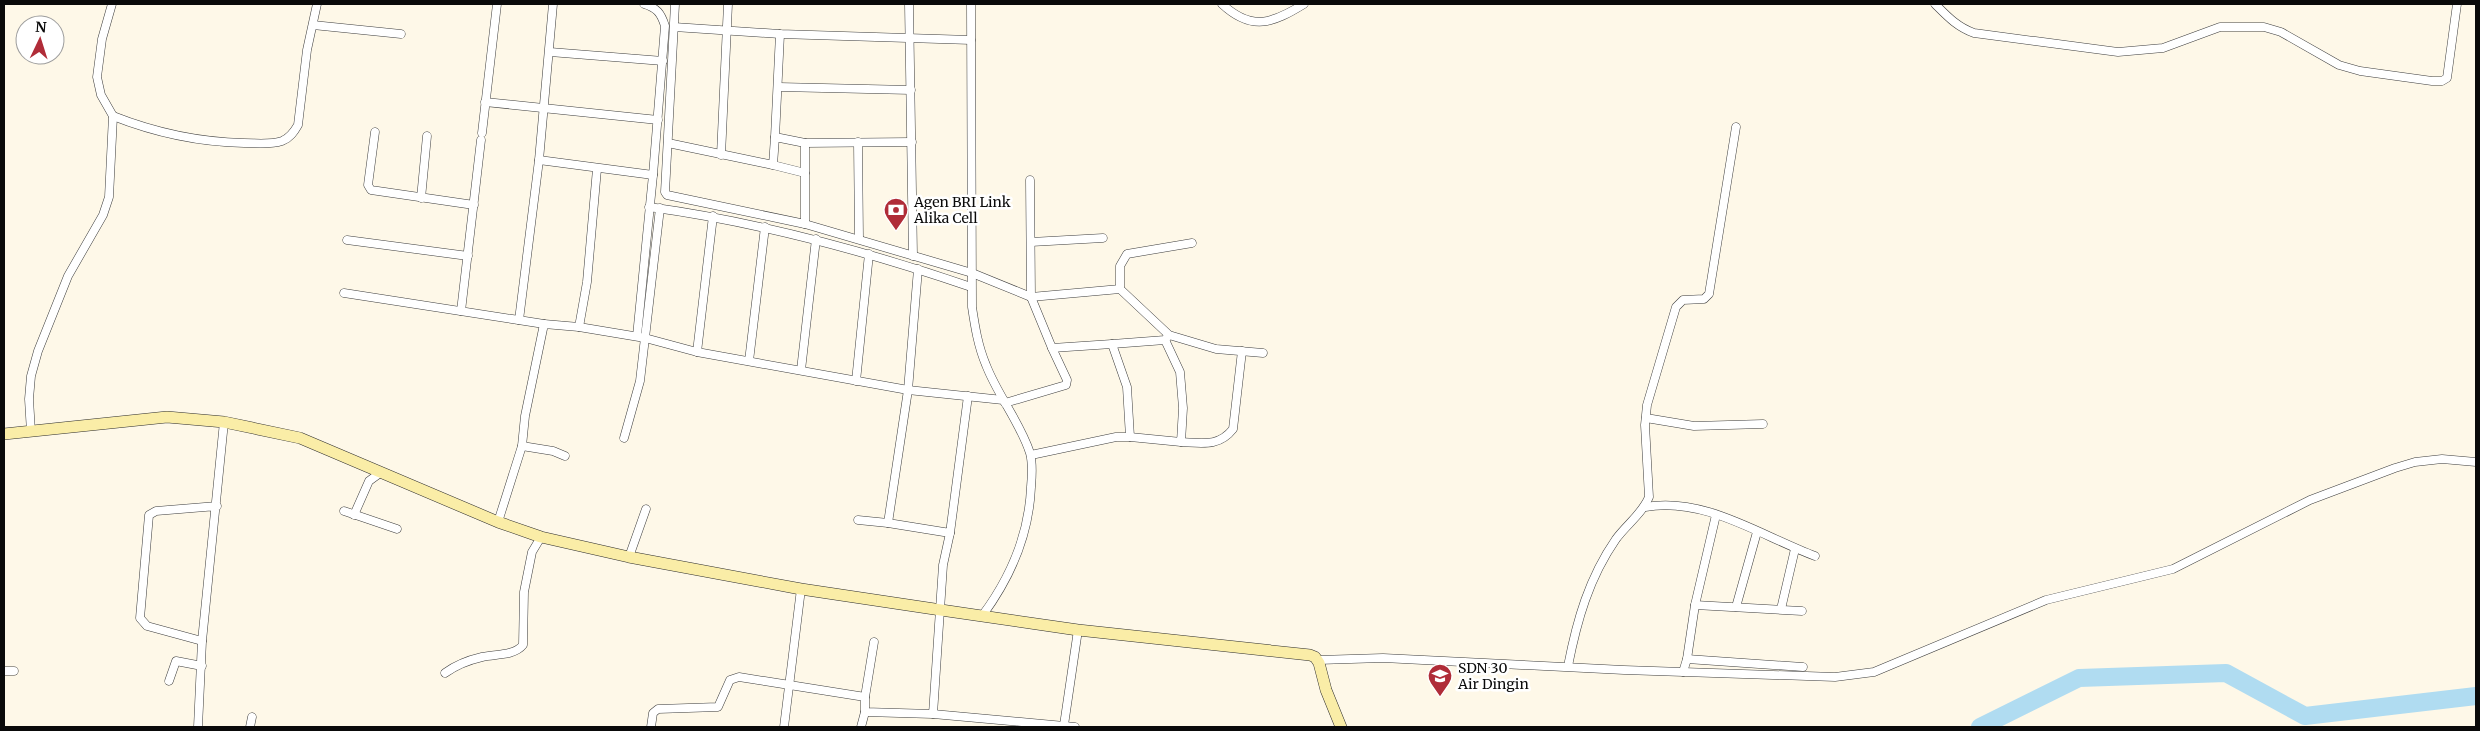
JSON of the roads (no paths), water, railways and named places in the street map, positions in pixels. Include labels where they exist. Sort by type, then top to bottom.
[{"type":"street","points":[[31,432],[29,399],[31,376],[38,352],[68,276],[103,215],[109,197],[112,116],[101,95],[98,77],[102,39],[112,4]]},
{"type":"street","points":[[112,116],[144,128],[186,139],[225,143],[270,143],[284,141],[291,136],[298,125],[307,50],[317,4]]},
{"type":"street","points":[[461,311],[497,4]]},
{"type":"street","points":[[519,320],[539,160],[553,4]]},
{"type":"street","points":[[624,438],[640,381],[648,206],[658,120],[665,26],[661,14],[654,7],[644,4]]},
{"type":"street","points":[[675,4],[665,192],[667,195],[805,224],[859,239],[972,274],[1031,297],[1120,289]]},
{"type":"street","points":[[721,155],[728,4]]},
{"type":"street","points":[[909,4],[913,256]]},
{"type":"street","points":[[972,4],[971,287],[976,335],[986,366],[1031,455],[1030,510],[1022,548],[1000,592],[982,616]]},
{"type":"street","points":[[1222,4],[1239,17],[1260,22],[1282,17],[1304,4]]},
{"type":"street","points":[[1934,4],[1962,29],[1974,33],[2118,52],[2163,48],[2220,27],[2264,27],[2281,32],[2339,65],[2394,77],[2442,81],[2448,78],[2457,4]]},
{"type":"street","points":[[313,25],[401,34]]},
{"type":"street","points":[[674,27],[780,34],[971,40]]},
{"type":"street","points":[[773,165],[779,86],[780,34]]},
{"type":"street","points":[[550,52],[663,61]]},
{"type":"street","points":[[779,86],[911,90]]},
{"type":"street","points":[[485,102],[658,120]]},
{"type":"street","points":[[1568,666],[1576,627],[1588,590],[1616,539],[1645,507],[1650,486],[1648,478],[1646,418],[1652,383],[1676,307],[1683,300],[1704,298],[1708,294],[1736,127]]},
{"type":"street","points":[[375,132],[369,188],[371,190],[474,205]]},
{"type":"street","points":[[421,198],[427,136]]},
{"type":"street","points":[[775,137],[805,143],[912,142]]},
{"type":"street","points":[[858,142],[859,239]]},
{"type":"street","points":[[668,143],[805,173]]},
{"type":"street","points":[[805,143],[805,224]]},
{"type":"street","points":[[539,160],[652,175]]},
{"type":"street","points":[[579,327],[587,282],[597,169]]},
{"type":"street","points":[[344,293],[641,337],[697,352],[908,390],[1004,401],[1066,385],[1067,380],[1031,297],[1030,180]]},
{"type":"street","points":[[648,206],[713,216],[816,239],[918,269],[971,287]]},
{"type":"street","points":[[641,337],[660,208]]},
{"type":"street","points":[[697,352],[713,216]]},
{"type":"street","points":[[749,362],[764,227]]},
{"type":"street","points":[[1031,242],[1103,238]]},
{"type":"street","points":[[801,370],[816,239]]},
{"type":"street","points":[[347,240],[468,256]]},
{"type":"street","points":[[1181,442],[1183,408],[1180,372],[1167,338],[1120,289],[1120,266],[1122,259],[1127,254],[1192,243]]},
{"type":"street","points":[[856,381],[869,254]]},
{"type":"street","points":[[888,523],[908,390],[918,269]]},
{"type":"street","points":[[498,522],[522,446],[525,416],[544,324]]},
{"type":"street","points":[[1052,348],[1167,338],[1216,349],[1263,353]]},
{"type":"street","points":[[1112,344],[1127,387],[1130,437]]},
{"type":"street","points":[[1031,455],[1116,437],[1214,443],[1226,438],[1233,430],[1242,352]]},
{"type":"street","points":[[933,714],[943,565],[950,532],[968,396]]},
{"type":"street","points":[[4,434],[167,417],[224,422],[300,438],[498,522],[541,537],[629,557],[800,588],[1078,630],[1310,655],[1318,660],[1383,658],[1834,677],[1874,672],[2046,600],[2173,569],[2310,500],[2394,468],[2415,462],[2442,460],[2476,462]]},
{"type":"street","points":[[1646,418],[1694,426],[1763,424]]},
{"type":"street","points":[[198,727],[202,641],[224,422]]},
{"type":"street","points":[[522,446],[553,451],[565,456]]},
{"type":"street","points":[[354,515],[369,481],[380,473]]},
{"type":"street","points":[[1645,507],[1663,504],[1687,506],[1716,515],[1815,556]]},
{"type":"street","points":[[202,641],[147,626],[142,622],[140,615],[149,515],[156,511],[217,506]]},
{"type":"street","points":[[629,557],[646,509]]},
{"type":"street","points":[[344,511],[397,529]]},
{"type":"street","points":[[1683,672],[1687,659],[1695,604],[1716,515]]},
{"type":"street","points":[[858,520],[950,532]]},
{"type":"street","points":[[1736,607],[1757,532]]},
{"type":"street","points":[[445,673],[453,668],[481,658],[516,652],[523,646],[524,592],[532,552],[541,537]]},
{"type":"street","points":[[1781,609],[1795,549]]},
{"type":"street","points":[[784,727],[800,588]]},
{"type":"street","points":[[1695,604],[1802,611]]},
{"type":"street","points":[[1064,725],[1078,630]]},
{"type":"street","points":[[861,727],[865,712],[865,697],[874,642]]},
{"type":"street","points":[[1687,659],[1803,667]]},
{"type":"street","points":[[1318,660],[1341,727]]},
{"type":"street","points":[[169,681],[176,661],[202,666]]},
{"type":"street","points":[[4,671],[14,671]]},
{"type":"street","points":[[651,727],[653,713],[658,709],[718,707],[730,680],[734,678],[788,683],[865,697]]},
{"type":"street","points":[[865,712],[933,714],[1076,727]]},
{"type":"street","points":[[250,727],[252,717]]},
{"type":"waterway","points":[[1980,727],[2079,678],[2226,673],[2305,716],[2476,696]]},
{"type":"place","name":"Agen BRI Link Alika Cell","points":[[896,231]]},
{"type":"place","name":"SDN 30 Air Dingin","points":[[1440,697]]}]
